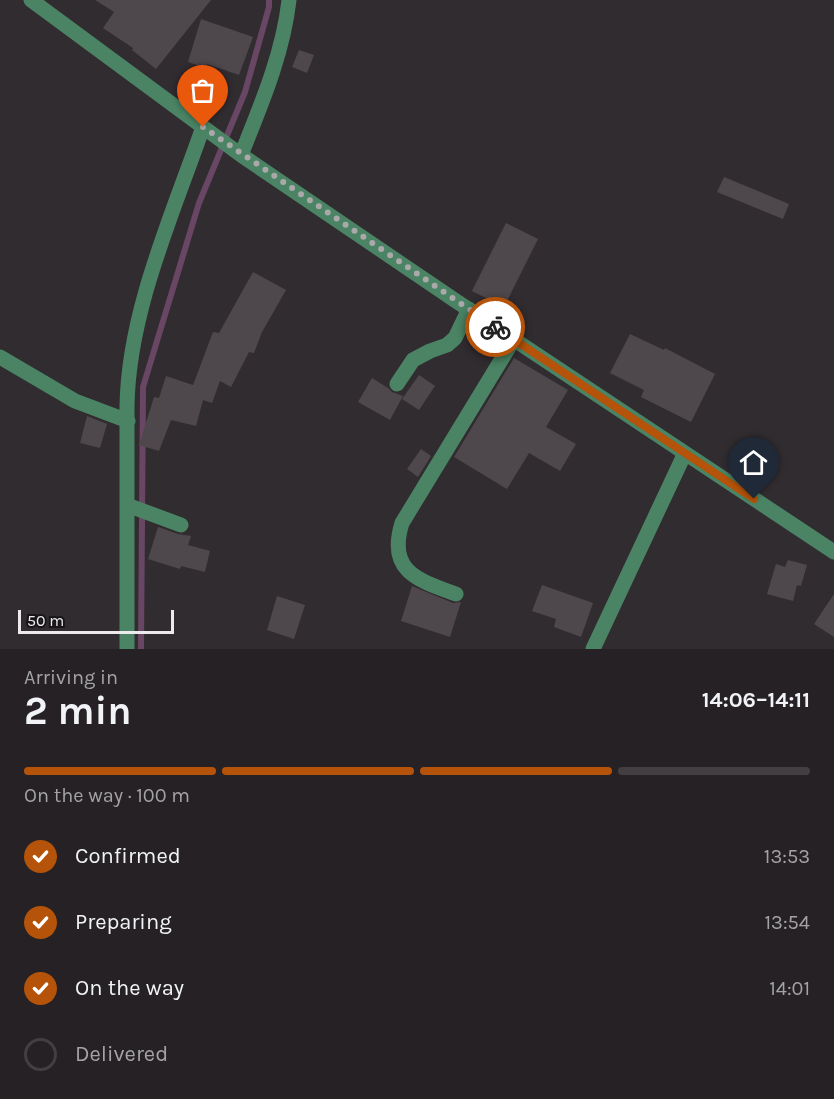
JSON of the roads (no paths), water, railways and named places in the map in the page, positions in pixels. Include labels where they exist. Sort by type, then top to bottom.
[{"type":"street","points":[[31,0],[241,155],[834,552]]},
{"type":"street","points":[[241,155],[262,104],[277,56],[290,0]]},
{"type":"street","points":[[127,649],[129,370],[144,301],[203,127]]},
{"type":"street","points":[[396,384],[412,360],[447,345],[454,338],[469,309]]},
{"type":"street","points":[[456,594],[417,578],[402,566],[397,538],[402,523],[514,339]]},
{"type":"street","points":[[0,357],[75,401],[128,421]]},
{"type":"street","points":[[593,649],[685,453]]},
{"type":"street","points":[[127,505],[181,525]]},
{"type":"waterway","points":[[141,649],[143,387],[199,203],[245,92],[269,0]]}]
